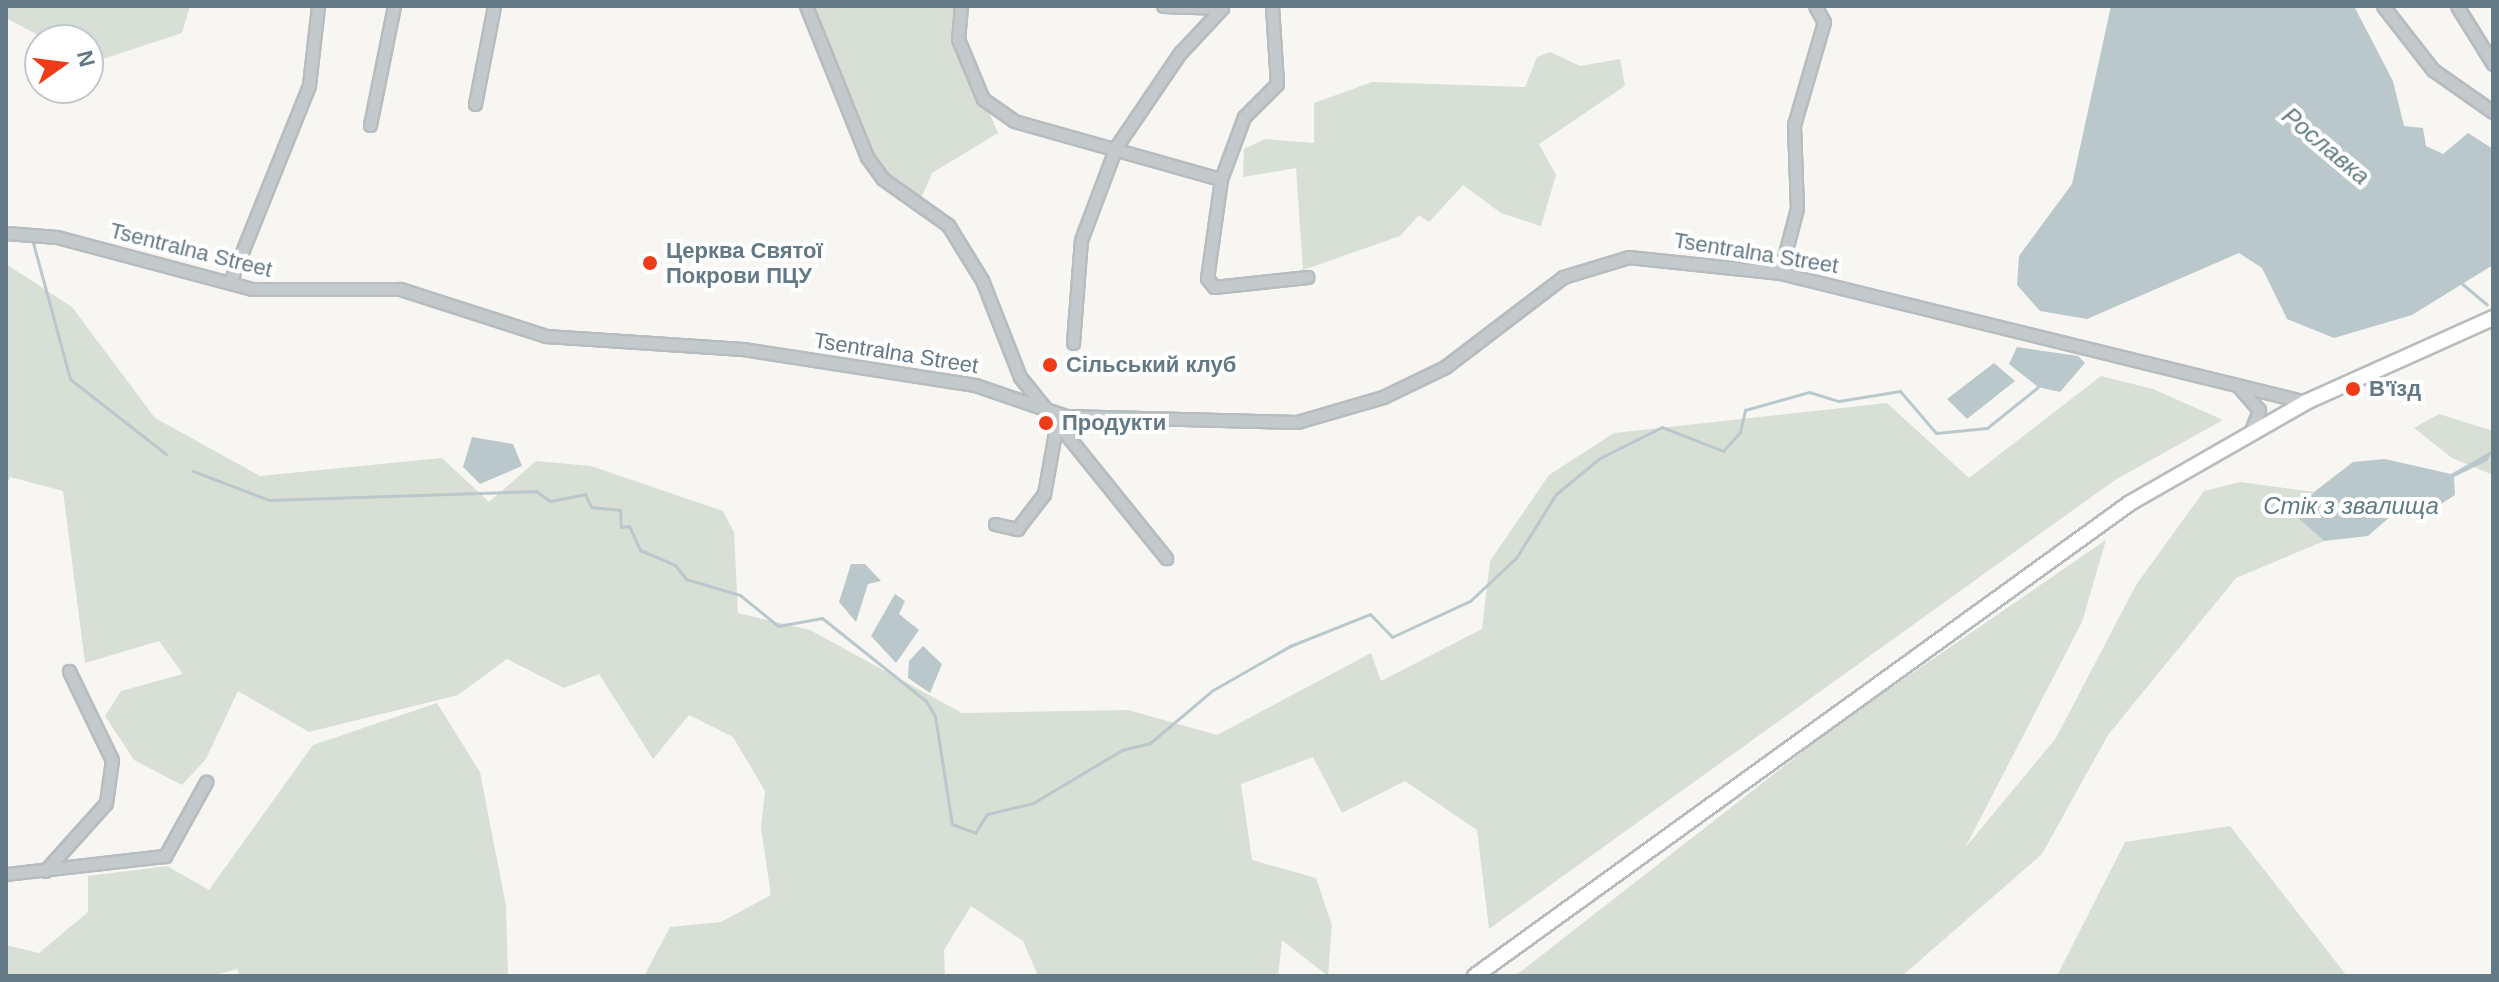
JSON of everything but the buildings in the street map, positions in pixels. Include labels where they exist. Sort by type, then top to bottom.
[{"type":"main road","points":[[1475,976],[2130,503],[2306,402],[2493,318]]},
{"type":"street","points":[[230,282],[309,85],[318,6]]},
{"type":"street","points":[[370,125],[394,6]]},
{"type":"street","points":[[475,104],[494,6]]},
{"type":"street","points":[[806,6],[867,157],[883,179],[948,225],[982,280],[1020,377],[1055,412],[1064,439],[1166,558]]},
{"type":"street","points":[[961,6],[958,39],[983,99],[1014,121],[1116,147],[1221,179]]},
{"type":"street","points":[[1163,6],[1224,7]]},
{"type":"street","points":[[1272,6],[1277,84],[1244,117],[1221,179],[1207,278],[1214,287],[1307,277]]},
{"type":"street","points":[[1780,273],[1797,208],[1794,125],[1824,22],[1815,6]]},
{"type":"street","points":[[2383,6],[2433,70],[2493,112]]},
{"type":"street","points":[[2457,6],[2493,64]]},
{"type":"street","points":[[1073,343],[1081,240],[1116,147],[1180,53],[1224,7]]},
{"type":"street","name":"Tsentralna Street","points":[[6,233],[57,237],[230,282],[295,294],[400,289],[546,336],[743,349],[975,385],[1055,412],[1297,422],[1383,397],[1445,367],[1563,277],[1601,262],[1679,257],[1780,273],[2306,402]]},
{"type":"street","points":[[2235,384],[2259,410],[2251,431]]},
{"type":"street","points":[[995,524],[1017,529],[1044,494],[1057,442],[1055,412]]},
{"type":"street","points":[[45,871],[106,803],[112,760],[69,671]]},
{"type":"street","points":[[6,874],[165,856],[206,782]]},
{"type":"shaded area","points":[[6,6],[190,6],[182,33],[104,59],[104,24],[24,24],[24,28],[6,18]]},
{"type":"shaded area","points":[[806,6],[961,6],[958,39],[998,133],[932,173],[920,201],[883,179],[867,157]]},
{"type":"shaded area","points":[[1550,52],[1580,66],[1620,59],[1625,86],[1539,144],[1556,175],[1541,226],[1501,213],[1463,185],[1429,222],[1419,215],[1400,236],[1303,270],[1296,168],[1243,177],[1244,149],[1265,139],[1314,143],[1314,103],[1372,82],[1525,87],[1537,57]]},
{"type":"shaded area","points":[[6,264],[72,307],[155,418],[260,476],[442,458],[489,502],[536,461],[591,466],[723,511],[734,532],[738,613],[810,630],[962,713],[1128,710],[1217,735],[1371,653],[1381,681],[1482,629],[1490,561],[1549,475],[1614,433],[1887,403],[1969,478],[2101,376],[2153,389],[2223,420],[2115,480],[1489,929],[1477,830],[1405,781],[1342,813],[1313,757],[1241,784],[1252,860],[1316,878],[1332,925],[1328,976],[1282,940],[1278,976],[1038,976],[1023,941],[971,906],[944,950],[945,976],[644,976],[670,927],[721,922],[771,895],[761,828],[765,791],[733,737],[689,715],[653,759],[599,674],[564,688],[507,659],[458,695],[309,732],[238,691],[206,759],[182,785],[134,760],[105,716],[121,691],[183,674],[159,641],[85,663],[63,491],[10,477],[6,486]]},
{"type":"shaded area","points":[[2439,414],[2493,431],[2493,475],[2452,458],[2414,428]]},
{"type":"shaded area","points":[[2240,482],[2314,492],[2298,518],[2324,541],[2236,578],[2108,735],[2042,854],[1902,976],[1515,976],[1838,724],[2106,540],[2082,622],[1965,848],[2056,738],[2136,585],[2204,491]]},
{"type":"shaded area","points":[[437,703],[480,772],[506,906],[508,976],[240,976],[237,969],[212,976],[6,976],[6,945],[39,953],[88,912],[88,876],[167,866],[209,890],[313,745]]},
{"type":"shaded area","points":[[2230,826],[2347,976],[2057,976],[2125,842]]},
{"type":"water","points":[[2111,6],[2354,6],[2393,81],[2404,126],[2423,128],[2426,146],[2443,154],[2468,133],[2493,149],[2493,265],[2412,315],[2334,338],[2287,319],[2262,268],[2239,253],[2087,319],[2040,311],[2017,285],[2019,256],[2072,184]]},
{"type":"water","points":[[2017,347],[2078,356],[2085,363],[2060,392],[2038,387],[2009,364]]},
{"type":"water","points":[[1994,363],[2015,381],[1967,419],[1947,399]]},
{"type":"water","points":[[472,437],[513,444],[522,466],[480,484],[463,467]]},
{"type":"water","name":"Стік з звалища","points":[[2493,450],[2487,461],[2454,477],[2455,495],[2438,506],[2392,515],[2368,536],[2324,541],[2298,518],[2314,492],[2353,462],[2385,459],[2451,474]]},
{"type":"water","points":[[851,564],[865,564],[881,581],[868,584],[856,622],[839,602]]},
{"type":"water","points":[[895,594],[905,601],[899,614],[919,630],[896,663],[871,636]]},
{"type":"water","points":[[923,646],[942,664],[930,693],[908,678],[909,661]]},
{"type":"waterway","points":[[32,239],[70,379],[166,454]]},
{"type":"waterway","name":"Рославка","points":[[2460,282],[2487,305]]},
{"type":"waterway","points":[[193,471],[269,500],[536,491],[550,501],[585,494],[591,507],[620,510],[621,527],[629,526],[640,550],[675,565],[686,579],[740,595],[778,626],[822,618],[926,701],[935,716],[952,824],[975,833],[987,814],[1033,803],[1122,750],[1150,743],[1213,690],[1290,646],[1370,614],[1392,637],[1470,601],[1516,558],[1556,494],[1600,458],[1662,427],[1723,451],[1740,432],[1745,410],[1809,392],[1839,401],[1900,391],[1936,433],[1987,428],[2038,387]]},
{"type":"place","name":"Церква Святої Покрови ПЦУ","points":[[650,263]]},
{"type":"place","name":"Сільський клуб","points":[[1050,365]]},
{"type":"place","name":"В'їзд","points":[[2353,389]]},
{"type":"place","name":"Продукти","points":[[1046,423]]}]
